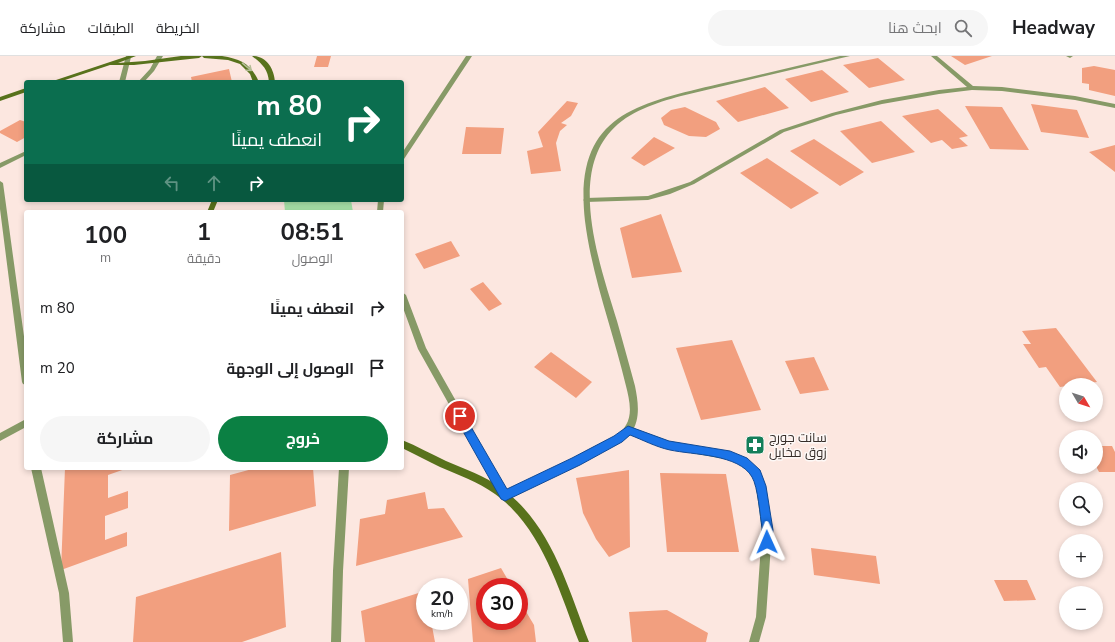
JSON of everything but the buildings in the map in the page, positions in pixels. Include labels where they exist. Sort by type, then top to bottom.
[{"type":"main road","points":[[60,80],[112,64],[131,56]]},
{"type":"main road","points":[[112,64],[126,65],[159,58],[198,56]]},
{"type":"main road","points":[[204,56],[235,60],[245,64],[253,72],[255,80]]},
{"type":"main road","points":[[255,56],[269,67],[272,80]]},
{"type":"main road","points":[[0,99],[24,91]]},
{"type":"main road","points":[[404,445],[434,460],[473,476],[505,496],[532,524],[545,546],[584,642]]},
{"type":"street","points":[[122,80],[126,65],[131,56]]},
{"type":"street","points":[[404,155],[469,56]]},
{"type":"street","points":[[404,300],[422,349],[505,496],[576,462],[618,439],[628,430],[634,418],[633,402],[616,330],[590,233],[586,200],[591,161],[598,144],[617,122],[648,106],[680,95],[848,56]]},
{"type":"street","points":[[934,56],[972,88]]},
{"type":"street","points":[[143,80],[152,70],[159,58]]},
{"type":"street","points":[[586,200],[648,198],[692,183],[782,131],[834,114],[882,102],[972,88],[1002,89],[1075,98],[1115,106]]},
{"type":"street","points":[[0,166],[24,154]]},
{"type":"street","points":[[0,183],[24,367]]},
{"type":"street","points":[[0,437],[24,425]]},
{"type":"street","points":[[628,430],[669,446],[730,456],[743,461],[756,474],[761,486],[768,530],[761,617],[754,642]]},
{"type":"street","points":[[36,470],[64,593],[68,642]]},
{"type":"street","points":[[336,642],[338,571],[344,470]]},
{"type":"green space","points":[[284,202],[351,202],[353,210],[285,210]]},
{"type":"place","name":"سانت جورج زوق مخايل","points":[[755,445]]},
{"type":"route","points":[[460,416],[505,496],[576,462],[618,439],[628,430],[669,446],[721,454],[743,461],[749,465],[756,474],[761,486],[768,530],[767,542]]}]
